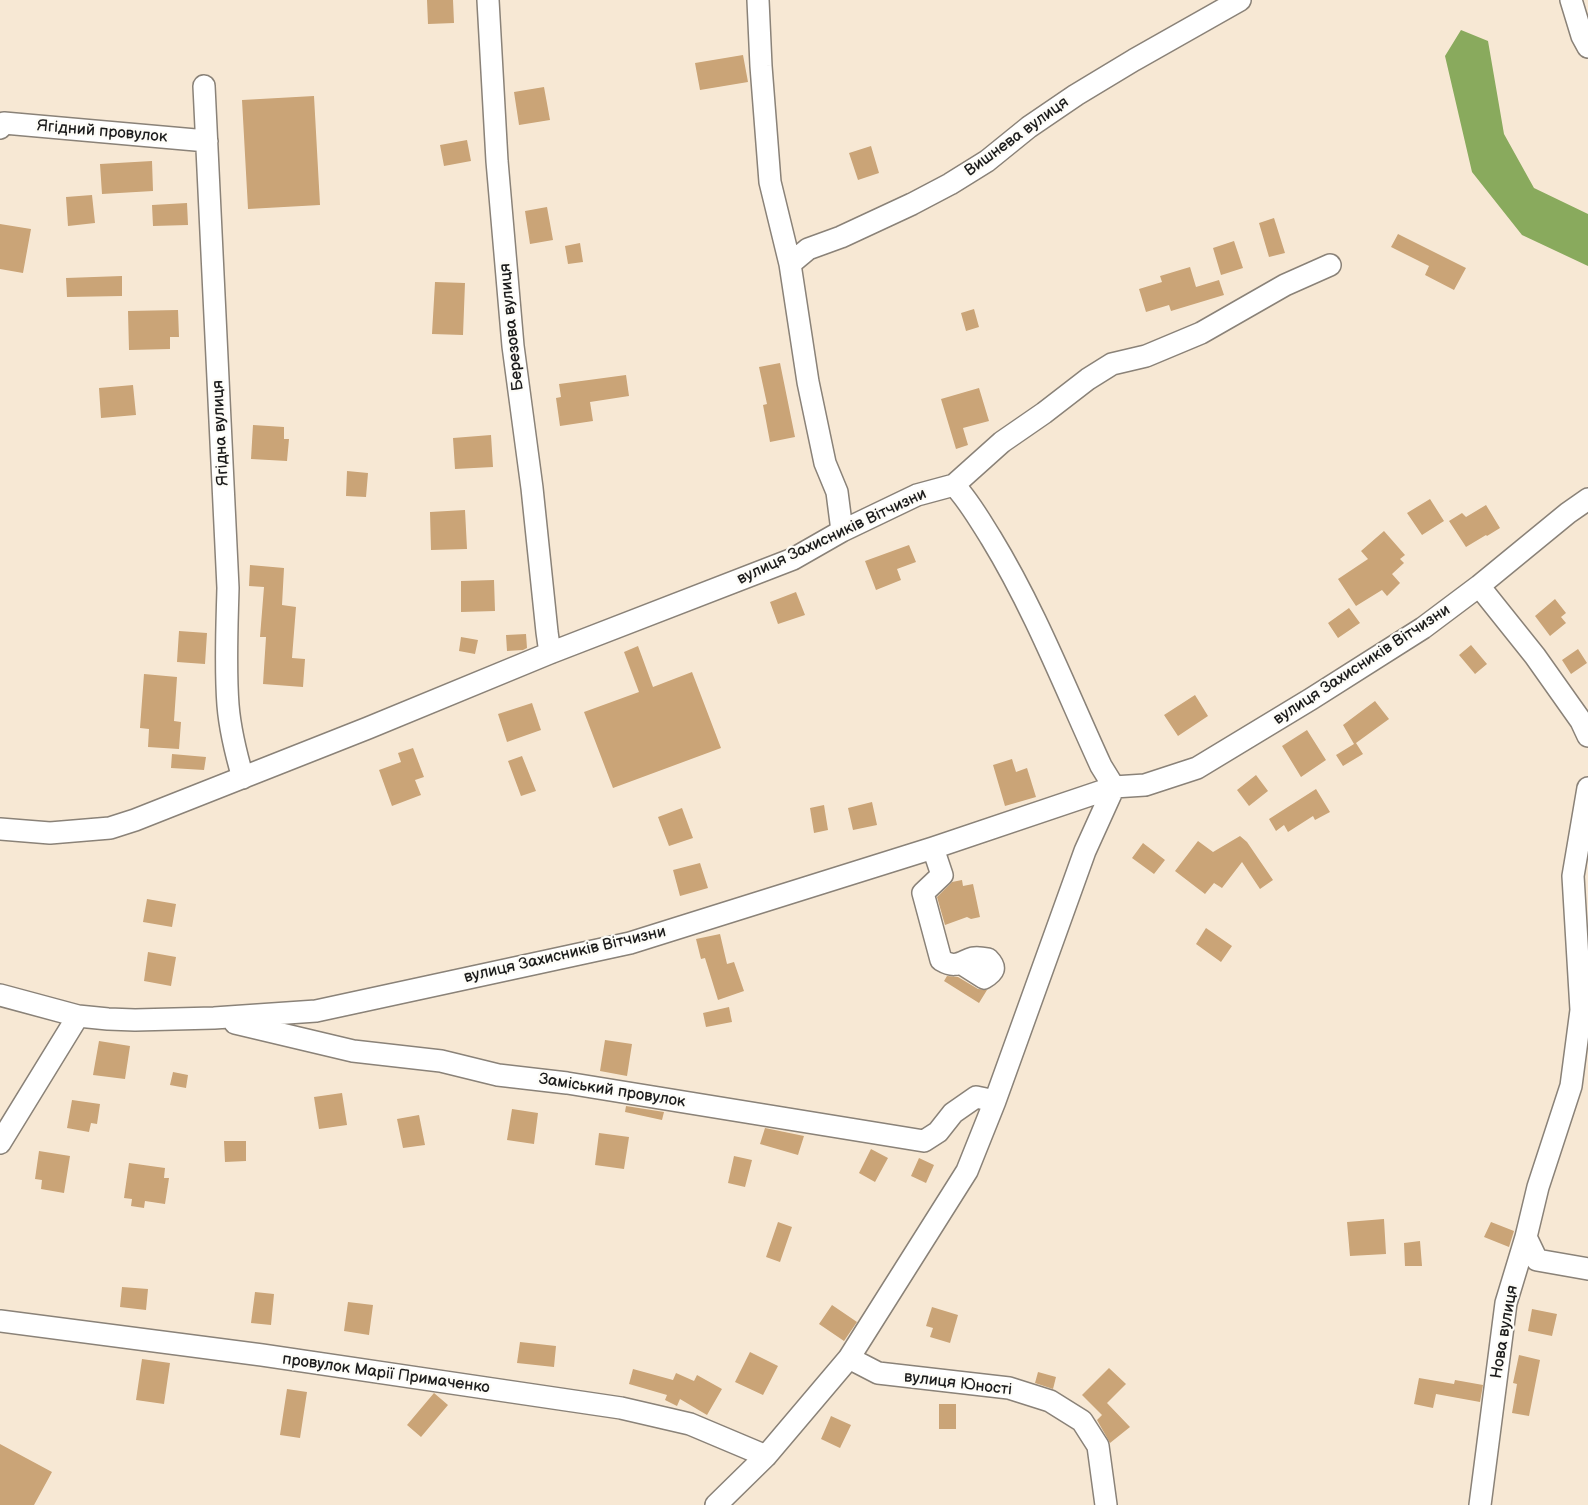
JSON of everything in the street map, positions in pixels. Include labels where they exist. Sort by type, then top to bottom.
[{"type":"street","name":"Березова вулиця","points":[[488,0],[497,160],[513,346],[532,488],[550,653]]},
{"type":"street","points":[[758,0],[770,182],[790,264],[808,382],[825,463],[837,492],[842,531]]},
{"type":"street","name":"Вишнева вулиця","points":[[790,264],[808,249],[841,237],[950,184],[987,161],[1029,127],[1076,95],[1240,0]]},
{"type":"street","points":[[1571,0],[1582,36],[1588,47]]},
{"type":"street","name":"Ягідна вулиця","points":[[204,86],[228,588],[228,704],[234,744],[243,778]]},
{"type":"street","name":"Ягідний провулок","points":[[0,128],[4,123],[207,141]]},
{"type":"street","name":"вулиця Захисників Вітчизни","points":[[0,829],[50,833],[110,828],[135,820],[550,653],[793,559],[842,531],[917,495],[954,485],[1002,442],[1112,364],[1146,356],[1202,333],[1285,285],[1330,265]]},
{"type":"street","points":[[716,1505],[766,1456],[849,1358],[967,1171],[995,1101],[1085,851],[1114,787],[1101,766],[1030,610],[1006,563],[966,497],[954,485]]},
{"type":"street","name":"вулиця Захисників Вітчизни","points":[[0,995],[78,1016],[135,1020],[214,1018],[316,1011],[630,943],[933,848],[1114,787],[1145,785],[1197,768],[1423,628],[1588,499]]},
{"type":"street","points":[[1479,586],[1535,656],[1581,721],[1588,736]]},
{"type":"street","name":"Нова вулиця","points":[[1480,1505],[1506,1303],[1538,1187],[1572,1086],[1581,1010],[1573,876],[1588,788]]},
{"type":"street","points":[[933,848],[942,875],[922,893],[941,960],[946,963],[962,964]]},
{"type":"street","points":[[0,1143],[78,1016]]},
{"type":"street","name":"Заміський провулок","points":[[214,1018],[353,1051],[441,1061],[498,1075],[567,1083],[924,1141],[938,1132],[953,1113],[976,1097],[995,1101]]},
{"type":"street","points":[[1526,1237],[1538,1260],[1588,1269]]},
{"type":"street","name":"провулок Марії Примаченко","points":[[0,1322],[262,1355],[621,1408],[690,1424],[766,1456]]},
{"type":"street","name":"вулиця Юності","points":[[849,1358],[878,1374],[1008,1388],[1050,1401],[1082,1421],[1098,1446],[1106,1505]]},
{"type":"green space","points":[[1461,30],[1488,41],[1504,134],[1534,188],[1588,214],[1588,266],[1522,235],[1472,172],[1445,56]]},
{"type":"building","points":[[427,0],[453,0],[454,23],[428,24]]},
{"type":"building","points":[[743,55],[748,82],[700,90],[695,63]]},
{"type":"building","points":[[544,87],[550,120],[519,125],[514,92]]},
{"type":"building","points":[[314,96],[320,205],[248,209],[242,100]]},
{"type":"building","points":[[467,140],[471,161],[444,166],[440,145]]},
{"type":"building","points":[[871,146],[879,173],[858,180],[849,153]]},
{"type":"building","points":[[152,161],[153,191],[102,194],[100,164]]},
{"type":"building","points":[[92,195],[95,223],[68,226],[66,197]]},
{"type":"building","points":[[187,203],[188,225],[153,226],[152,205]]},
{"type":"building","points":[[547,207],[553,240],[530,244],[525,211]]},
{"type":"building","points":[[1274,218],[1285,253],[1269,257],[1259,223]]},
{"type":"building","points":[[0,224],[31,229],[23,273],[0,269]]},
{"type":"building","points":[[1398,234],[1466,268],[1454,290],[1425,275],[1429,266],[1391,247]]},
{"type":"building","points":[[1234,241],[1243,268],[1221,275],[1213,248]]},
{"type":"building","points":[[580,243],[583,262],[568,264],[565,246]]},
{"type":"building","points":[[1190,267],[1196,287],[1219,280],[1224,295],[1171,311],[1169,305],[1146,312],[1139,289],[1162,282],[1160,276]]},
{"type":"building","points":[[122,276],[122,296],[67,297],[66,278]]},
{"type":"building","points":[[435,282],[465,283],[463,335],[432,334]]},
{"type":"building","points":[[974,309],[979,327],[966,331],[961,313]]},
{"type":"building","points":[[178,310],[179,337],[170,337],[170,349],[129,350],[128,311]]},
{"type":"building","points":[[780,363],[795,437],[770,442],[763,405],[767,404],[759,367]]},
{"type":"building","points":[[626,375],[629,396],[590,402],[593,421],[560,426],[556,398],[561,397],[559,384]]},
{"type":"building","points":[[133,385],[136,415],[101,418],[99,388]]},
{"type":"building","points":[[979,388],[989,421],[963,428],[968,445],[956,449],[941,399]]},
{"type":"building","points":[[253,425],[284,427],[284,439],[289,439],[287,461],[251,459]]},
{"type":"building","points":[[491,435],[493,467],[455,469],[453,438]]},
{"type":"building","points":[[347,471],[368,473],[366,497],[346,496]]},
{"type":"building","points":[[1430,499],[1444,521],[1422,535],[1407,513]]},
{"type":"building","points":[[1486,505],[1500,528],[1466,547],[1449,521],[1462,513],[1466,517]]},
{"type":"building","points":[[465,510],[467,549],[431,550],[430,512]]},
{"type":"building","points":[[1384,531],[1405,555],[1400,559],[1404,563],[1392,574],[1400,583],[1387,596],[1382,590],[1356,606],[1338,579],[1368,559],[1361,551]]},
{"type":"building","points":[[909,545],[916,562],[897,569],[901,580],[876,590],[865,561]]},
{"type":"building","points":[[250,565],[284,568],[282,605],[296,607],[292,658],[305,659],[303,687],[263,684],[266,637],[260,637],[264,587],[249,586]]},
{"type":"building","points":[[494,580],[495,611],[461,612],[461,581]]},
{"type":"building","points":[[796,592],[805,615],[778,624],[770,602]]},
{"type":"building","points":[[1555,599],[1566,613],[1561,617],[1566,623],[1550,636],[1535,616]]},
{"type":"building","points":[[1349,608],[1360,623],[1338,638],[1328,623]]},
{"type":"building","points":[[179,631],[207,633],[205,664],[177,662]]},
{"type":"building","points":[[526,634],[527,648],[507,651],[506,635]]},
{"type":"building","points":[[461,637],[478,640],[475,654],[459,651]]},
{"type":"building","points":[[1471,645],[1487,664],[1475,674],[1459,655]]},
{"type":"building","points":[[638,646],[653,687],[692,672],[721,748],[613,788],[584,712],[639,692],[624,652]]},
{"type":"building","points":[[1578,649],[1587,663],[1571,674],[1562,660]]},
{"type":"building","points":[[144,674],[177,677],[174,721],[181,722],[179,749],[148,747],[149,729],[140,728]]},
{"type":"building","points":[[1195,695],[1208,716],[1178,736],[1164,715]]},
{"type":"building","points":[[1375,701],[1389,719],[1356,743],[1363,754],[1343,766],[1336,755],[1354,744],[1343,725]]},
{"type":"building","points":[[532,703],[541,730],[507,742],[498,714]]},
{"type":"building","points":[[1307,730],[1326,760],[1301,777],[1282,746]]},
{"type":"building","points":[[413,748],[424,777],[415,780],[421,795],[392,806],[379,770],[401,762],[398,753]]},
{"type":"building","points":[[172,754],[206,757],[204,770],[171,768]]},
{"type":"building","points":[[522,756],[536,791],[521,796],[508,761]]},
{"type":"building","points":[[1012,759],[1016,772],[1027,768],[1036,797],[1005,806],[993,765]]},
{"type":"building","points":[[1256,775],[1268,791],[1249,806],[1237,790]]},
{"type":"building","points":[[1316,789],[1330,812],[1315,820],[1313,816],[1288,832],[1284,825],[1276,831],[1269,819]]},
{"type":"building","points":[[872,802],[877,825],[853,830],[848,808]]},
{"type":"building","points":[[824,805],[828,830],[814,833],[810,808]]},
{"type":"building","points":[[682,808],[693,838],[669,846],[658,817]]},
{"type":"building","points":[[1240,836],[1247,842],[1273,880],[1260,889],[1242,862],[1222,888],[1214,883],[1205,894],[1175,871],[1198,841],[1213,852]]},
{"type":"building","points":[[1143,843],[1165,860],[1154,874],[1132,858]]},
{"type":"building","points":[[700,863],[708,888],[680,896],[673,870]]},
{"type":"building","points":[[962,880],[963,886],[973,884],[980,917],[971,919],[967,917],[945,925],[937,897],[952,882]]},
{"type":"building","points":[[147,899],[176,904],[172,927],[143,922]]},
{"type":"building","points":[[1206,928],[1232,946],[1221,962],[1196,944]]},
{"type":"building","points":[[720,934],[727,964],[734,962],[744,991],[718,1000],[705,958],[701,959],[696,939]]},
{"type":"building","points":[[148,952],[176,957],[171,986],[144,981]]},
{"type":"building","points":[[947,976],[958,977],[978,989],[987,990],[979,1003],[944,981]]},
{"type":"building","points":[[729,1007],[732,1022],[706,1027],[703,1013]]},
{"type":"building","points":[[605,1040],[632,1044],[627,1076],[600,1071]]},
{"type":"building","points":[[99,1041],[130,1046],[125,1079],[93,1075]]},
{"type":"building","points":[[173,1072],[188,1075],[186,1088],[170,1085]]},
{"type":"building","points":[[342,1093],[347,1125],[319,1129],[314,1097]]},
{"type":"building","points":[[72,1100],[100,1104],[97,1124],[91,1123],[89,1132],[67,1128]]},
{"type":"building","points":[[626,1106],[664,1112],[662,1120],[625,1112]]},
{"type":"building","points":[[512,1109],[538,1113],[534,1144],[507,1140]]},
{"type":"building","points":[[419,1115],[425,1145],[403,1148],[397,1119]]},
{"type":"building","points":[[765,1128],[804,1136],[798,1155],[760,1144]]},
{"type":"building","points":[[599,1133],[629,1137],[624,1169],[595,1165]]},
{"type":"building","points":[[224,1141],[246,1141],[246,1161],[225,1162]]},
{"type":"building","points":[[871,1149],[888,1158],[875,1182],[859,1173]]},
{"type":"building","points":[[39,1151],[70,1156],[64,1193],[41,1189],[42,1180],[35,1179]]},
{"type":"building","points":[[734,1156],[752,1160],[745,1187],[728,1183]]},
{"type":"building","points":[[919,1158],[934,1165],[926,1183],[911,1176]]},
{"type":"building","points":[[129,1163],[165,1168],[164,1178],[169,1178],[165,1204],[145,1201],[144,1208],[131,1206],[132,1199],[124,1198]]},
{"type":"building","points":[[1384,1219],[1386,1254],[1350,1256],[1347,1222]]},
{"type":"building","points":[[778,1222],[792,1227],[780,1262],[766,1257]]},
{"type":"building","points":[[1491,1222],[1514,1231],[1509,1247],[1484,1237]]},
{"type":"building","points":[[1420,1241],[1422,1266],[1405,1266],[1404,1243]]},
{"type":"building","points":[[122,1287],[148,1289],[146,1310],[120,1307]]},
{"type":"building","points":[[255,1292],[274,1294],[271,1325],[251,1323]]},
{"type":"building","points":[[348,1302],[373,1305],[369,1335],[344,1331]]},
{"type":"building","points":[[832,1305],[857,1322],[844,1341],[819,1324]]},
{"type":"building","points":[[932,1307],[958,1315],[950,1343],[930,1337],[933,1328],[926,1326]]},
{"type":"building","points":[[1532,1309],[1557,1314],[1552,1336],[1528,1331]]},
{"type":"building","points":[[520,1342],[556,1346],[554,1367],[517,1363]]},
{"type":"building","points":[[750,1352],[778,1366],[763,1395],[735,1382]]},
{"type":"building","points":[[1519,1355],[1540,1360],[1529,1416],[1512,1413],[1517,1384],[1513,1383]]},
{"type":"building","points":[[142,1359],[170,1363],[164,1404],[136,1400]]},
{"type":"building","points":[[1109,1368],[1126,1384],[1107,1403],[1130,1427],[1110,1443],[1097,1420],[1102,1415],[1082,1395]]},
{"type":"building","points":[[633,1369],[673,1380],[676,1373],[694,1381],[697,1375],[722,1389],[707,1415],[680,1399],[677,1406],[665,1400],[667,1395],[629,1384]]},
{"type":"building","points":[[1038,1372],[1056,1377],[1053,1389],[1035,1383]]},
{"type":"building","points":[[1419,1378],[1454,1384],[1455,1380],[1483,1385],[1480,1402],[1436,1394],[1433,1408],[1414,1404]]},
{"type":"building","points":[[287,1389],[307,1392],[300,1438],[280,1435]]},
{"type":"building","points":[[434,1393],[448,1405],[421,1437],[407,1425]]},
{"type":"building","points":[[939,1404],[956,1404],[956,1429],[939,1429]]},
{"type":"building","points":[[831,1416],[851,1425],[840,1448],[821,1439]]},
{"type":"building","points":[[0,1444],[52,1472],[34,1505],[0,1505]]}]
